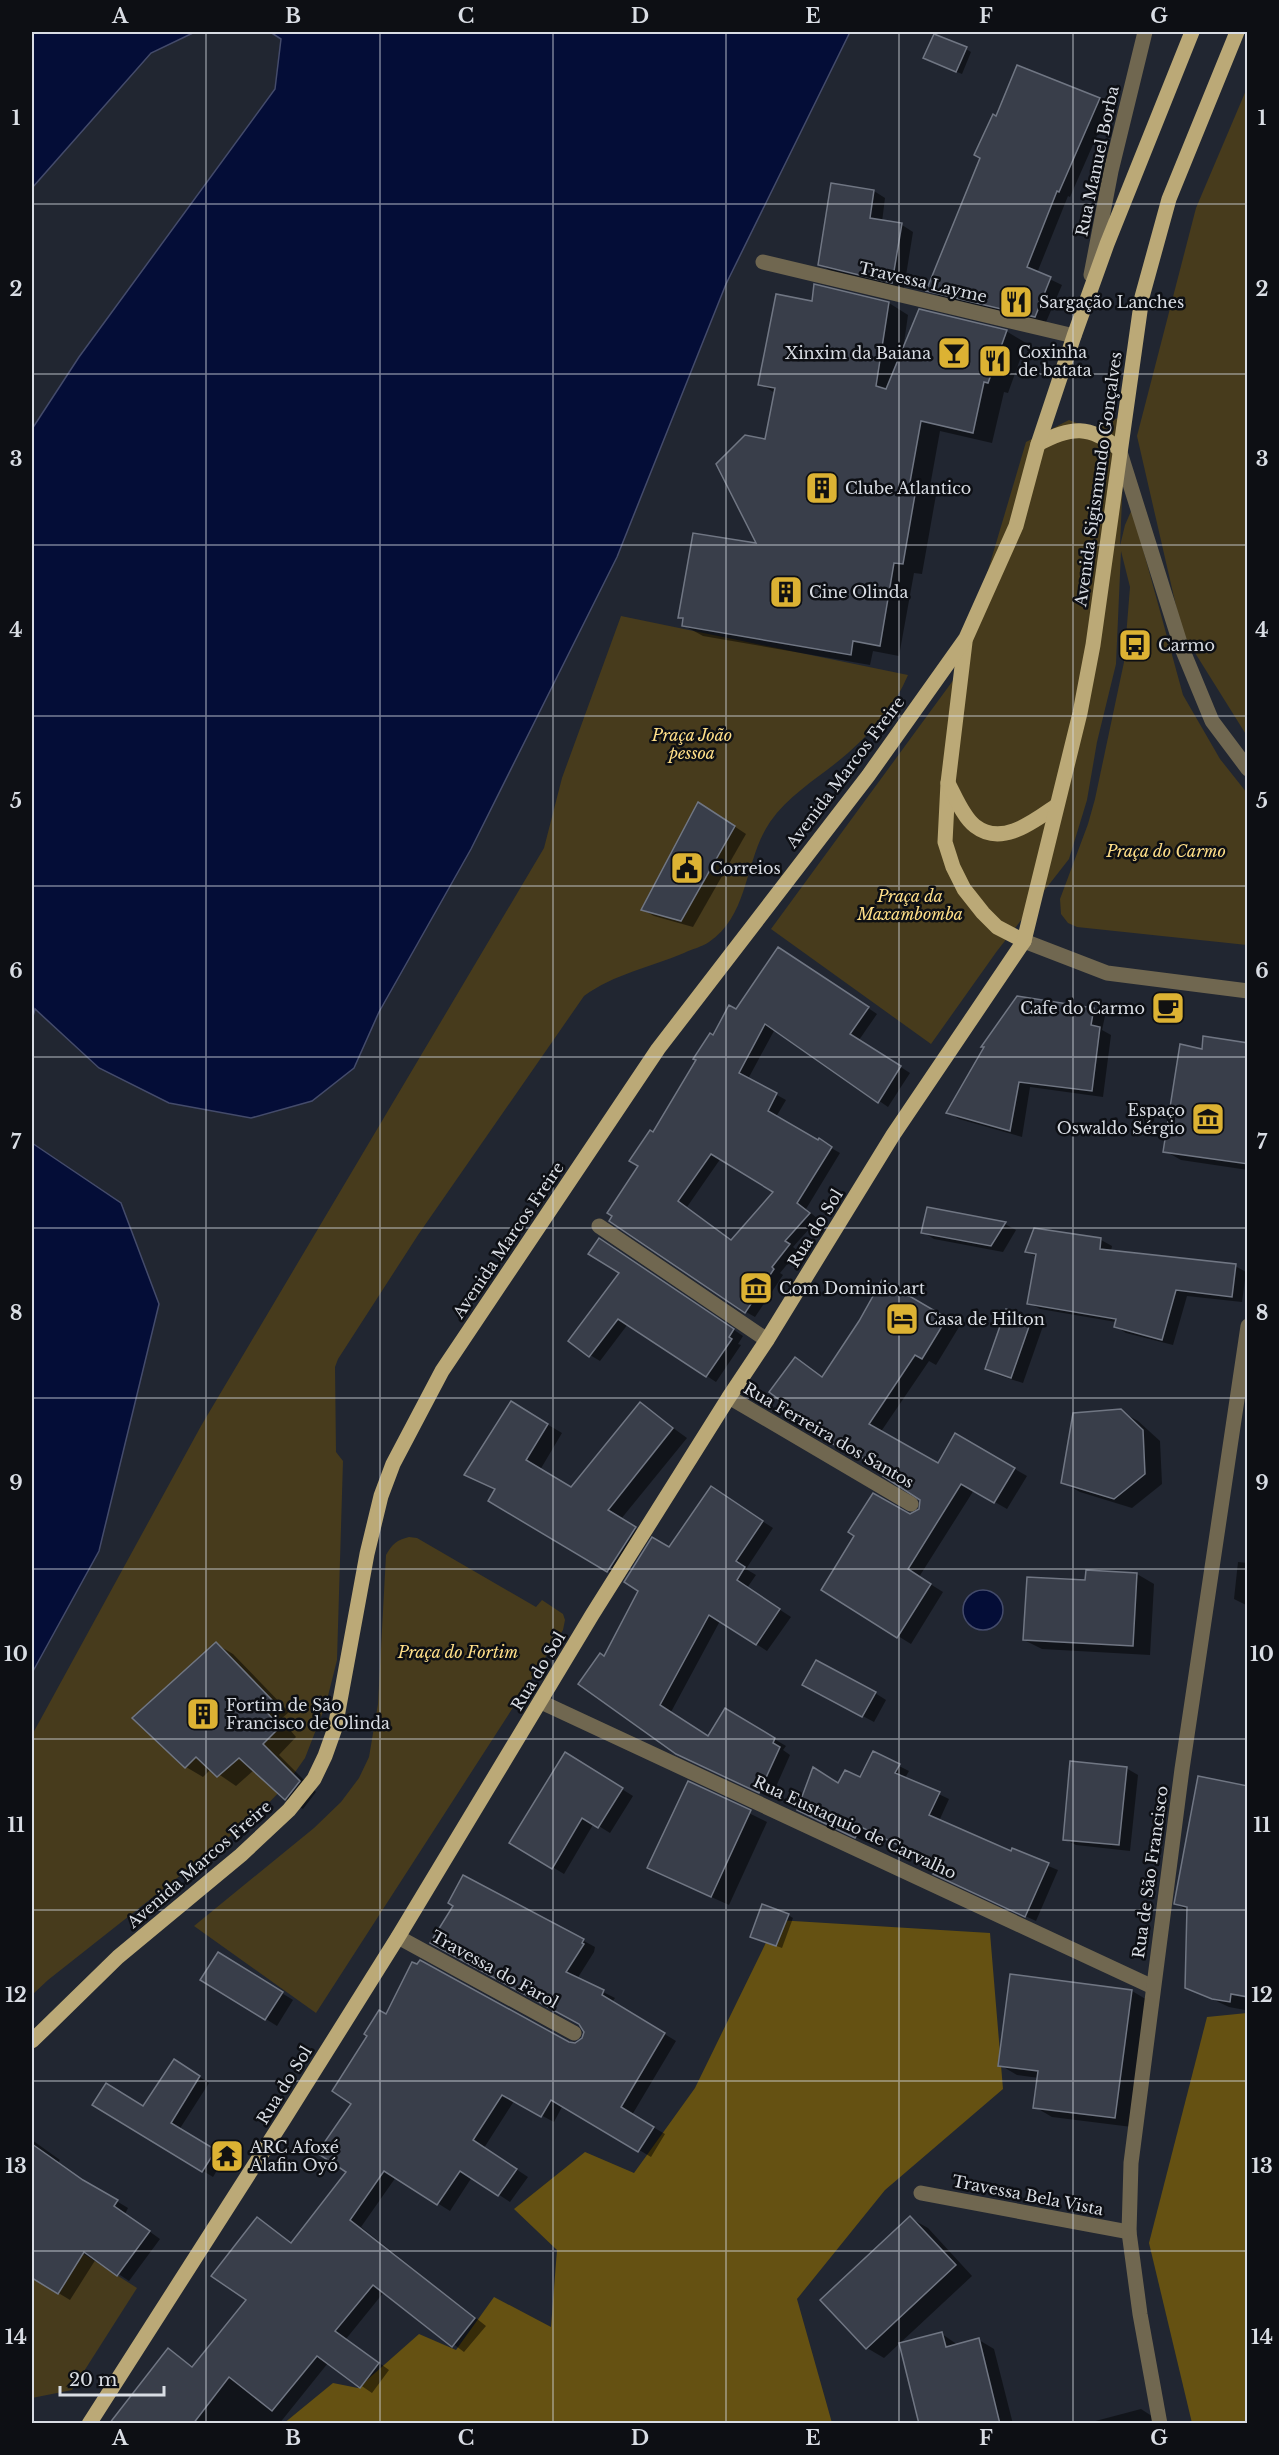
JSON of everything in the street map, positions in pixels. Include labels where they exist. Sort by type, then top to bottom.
[{"type":"main road","points":[[1038,444],[1087,299],[1192,32]]},
{"type":"main road","name":"Avenida Sigismundo Gonçalves","points":[[1024,940],[1080,713],[1093,645],[1142,297],[1168,199],[1237,32]]},
{"type":"main road","points":[[1038,444],[1055,435],[1075,431],[1094,432],[1102,434],[1119,449]]},
{"type":"main road","name":"Avenida Marcos Freire","points":[[32,2041],[118,1957],[249,1847],[289,1810],[314,1779],[335,1728],[367,1554],[381,1496],[393,1464],[422,1406],[442,1371],[658,1049],[868,776],[966,638],[1016,526],[1038,444]]},
{"type":"main road","points":[[966,638],[948,783],[945,842],[953,867],[964,889],[983,913],[997,927],[1024,940]]},
{"type":"main road","points":[[948,783],[975,826],[988,832],[1005,833],[1023,828],[1056,806]]},
{"type":"main road","name":"Rua do Sol","points":[[88,2424],[398,1937],[592,1616],[767,1340],[893,1135],[1024,940]]},
{"type":"street","name":"Rua Manuel Borba","points":[[1087,299],[1111,171],[1145,32]]},
{"type":"street","name":"Travessa Layme","points":[[763,262],[1074,336]]},
{"type":"street","points":[[1119,449],[1181,646],[1212,721],[1248,770]]},
{"type":"street","points":[[1024,940],[1107,973],[1248,991]]},
{"type":"street","points":[[599,1226],[767,1340]]},
{"type":"street","name":"Rua de São Francisco","points":[[1160,2424],[1140,2314],[1129,2232],[1131,2163],[1182,1769],[1248,1326]]},
{"type":"street","name":"Rua Ferreira dos Santos","points":[[729,1397],[911,1504]]},
{"type":"street","name":"Rua Eustaquio de Carvalho","points":[[541,1702],[1153,1987]]},
{"type":"street","name":"Travessa do Farol","points":[[398,1937],[574,2033]]},
{"type":"street","name":"Travessa Bela Vista","points":[[921,2193],[1129,2232]]},
{"type":"green space","points":[[1247,88],[1247,736],[1182,632],[1137,436],[1196,208]]},
{"type":"green space","points":[[1129,412],[1124,453],[1120,546],[1132,509],[1183,695],[1220,759],[1247,793],[1247,945],[1077,927],[1068,923],[1061,914],[1060,899],[1095,799],[1124,662],[1130,587],[1121,551],[1116,664],[1097,742],[1087,800],[1069,859],[997,951],[931,1044],[771,929],[957,675],[1026,442],[1069,420],[1095,430]]},
{"type":"green space","name":"Praça João pessoa","points":[[621,616],[908,675],[890,707],[867,735],[797,793],[770,822],[755,853],[739,902],[732,917],[722,930],[703,945],[620,976],[584,996],[418,1235],[335,1367],[336,1452],[343,1461],[337,1660],[326,1704],[305,1758],[286,1785],[257,1815],[32,1995],[32,1735],[201,1426],[544,848],[562,778]]},
{"type":"green space","name":"Praça do Fortim","points":[[409,1537],[417,1538],[536,1607],[542,1600],[563,1614],[565,1620],[563,1630],[316,2013],[194,1926],[314,1828],[341,1802],[359,1778],[369,1757],[378,1704],[386,1555],[395,1543]]},
{"type":"green space","points":[[32,2221],[137,2288],[72,2390],[32,2398]]},
{"type":"shaded area","points":[[32,32],[195,32],[151,53],[32,188]]},
{"type":"shaded area","points":[[270,32],[850,32],[726,284],[617,557],[471,849],[379,1012],[354,1068],[312,1101],[251,1118],[169,1103],[99,1068],[35,1009],[32,1020],[32,429],[79,357],[275,89],[281,39]]},
{"type":"shaded area","points":[[32,1143],[121,1203],[159,1304],[99,1551],[32,1673]]},
{"type":"shaded area","points":[[983,1590],[997,1596],[1003,1610],[997,1624],[983,1630],[969,1624],[963,1610],[969,1596]]},
{"type":"shaded area","points":[[777,1920],[990,1933],[1003,2089],[885,2190],[797,2299],[832,2423],[283,2424],[333,2383],[358,2388],[419,2334],[456,2350],[494,2297],[551,2327],[557,2250],[514,2209],[585,2152],[634,2173],[695,2088]]},
{"type":"shaded area","points":[[1247,2013],[1247,2423],[1192,2423],[1149,2243],[1207,2017]]},
{"type":"building","points":[[934,34],[967,47],[956,72],[923,58]]},
{"type":"building","points":[[1017,65],[1100,98],[1059,192],[1057,191],[1027,267],[1051,277],[1035,317],[926,291],[980,158],[974,155],[993,114],[996,116]]},
{"type":"building","points":[[831,183],[874,190],[870,218],[902,223],[892,283],[818,265]]},
{"type":"building","points":[[814,284],[889,302],[876,386],[886,389],[919,309],[1007,330],[988,383],[984,382],[973,433],[921,421],[910,482],[917,483],[903,564],[894,563],[880,646],[853,641],[851,655],[682,626],[683,618],[678,618],[693,533],[756,543],[716,464],[745,435],[765,439],[775,388],[758,385],[776,294],[812,301]]},
{"type":"building","name":"Correios","points":[[698,802],[735,826],[681,921],[641,910]]},
{"type":"building","points":[[778,947],[869,1007],[850,1034],[901,1066],[878,1103],[765,1024],[739,1073],[777,1093],[768,1111],[832,1147],[797,1203],[810,1213],[785,1241],[790,1244],[772,1267],[774,1269],[745,1313],[609,1221],[612,1216],[607,1213],[638,1166],[629,1161],[650,1130],[653,1132],[696,1060],[693,1059],[710,1033],[713,1035],[729,1005],[736,1009]],"holes":[[[711,1154],[773,1192],[731,1240],[678,1201]]]},
{"type":"building","points":[[1017,996],[1094,1008],[1091,1025],[1100,1027],[1092,1091],[1019,1082],[1010,1131],[946,1113],[984,1047],[981,1047]]},
{"type":"building","name":"Espaço Oswaldo Sérgio","points":[[1203,1036],[1248,1043],[1248,1164],[1163,1152],[1180,1044],[1202,1049]]},
{"type":"building","points":[[927,1207],[1006,1222],[991,1246],[921,1233]]},
{"type":"building","points":[[1034,1228],[1101,1238],[1100,1249],[1236,1264],[1232,1297],[1176,1290],[1162,1340],[1114,1327],[1116,1319],[1027,1304],[1036,1254],[1025,1252]]},
{"type":"building","points":[[599,1238],[734,1329],[729,1337],[732,1339],[706,1377],[618,1319],[589,1357],[568,1341],[619,1273],[588,1254]]},
{"type":"building","points":[[882,1280],[947,1318],[922,1359],[915,1355],[869,1424],[938,1463],[955,1433],[1015,1468],[994,1503],[961,1484],[908,1569],[931,1584],[897,1638],[821,1590],[854,1536],[848,1532],[873,1493],[910,1514],[919,1509],[920,1500],[883,1476],[887,1471],[837,1444],[836,1446],[814,1431],[816,1427],[769,1392],[795,1357],[822,1377],[859,1321]]},
{"type":"building","points":[[1006,1309],[1032,1318],[1011,1378],[985,1369]]},
{"type":"building","points":[[511,1401],[548,1424],[526,1460],[571,1487],[640,1402],[673,1428],[608,1510],[636,1527],[607,1572],[488,1501],[495,1489],[464,1475]]},
{"type":"building","points":[[1121,1409],[1143,1430],[1145,1474],[1114,1499],[1061,1483],[1073,1413]]},
{"type":"building","points":[[711,1486],[763,1521],[736,1561],[745,1567],[737,1580],[780,1609],[756,1645],[709,1615],[660,1705],[708,1736],[725,1708],[775,1738],[773,1743],[780,1747],[759,1793],[676,1754],[578,1684],[600,1653],[604,1656],[638,1591],[624,1582],[652,1537],[669,1547]]},
{"type":"building","points":[[1086,1570],[1137,1573],[1133,1646],[1023,1640],[1027,1577],[1085,1580]]},
{"type":"building","name":"Fortim de São Francisco de Olinda","points":[[216,1642],[273,1701],[264,1709],[280,1727],[263,1744],[300,1781],[285,1800],[239,1758],[217,1777],[196,1757],[185,1768],[132,1718]]},
{"type":"building","points":[[816,1660],[876,1692],[862,1717],[802,1685]]},
{"type":"building","points":[[873,1751],[900,1764],[895,1773],[940,1792],[929,1815],[1011,1851],[1012,1848],[1049,1863],[1025,1917],[933,1874],[937,1864],[861,1827],[855,1838],[797,1810],[813,1767],[838,1783],[845,1770],[860,1777]]},
{"type":"building","points":[[565,1752],[623,1788],[598,1828],[582,1818],[552,1869],[509,1843]]},
{"type":"building","points":[[1070,1761],[1127,1767],[1119,1845],[1063,1840]]},
{"type":"building","points":[[1198,1776],[1248,1786],[1248,1997],[1231,1994],[1230,2002],[1212,1999],[1185,1988],[1187,1907],[1174,1904]]},
{"type":"building","points":[[688,1781],[751,1810],[711,1897],[647,1868]]},
{"type":"building","points":[[463,1875],[584,1939],[582,1943],[584,1944],[566,1972],[604,1990],[602,1995],[665,2033],[621,2107],[654,2127],[638,2152],[551,2100],[541,2117],[502,2095],[473,2140],[517,2169],[498,2196],[460,2171],[437,2205],[384,2171],[350,2220],[475,2318],[452,2347],[373,2285],[335,2331],[379,2363],[360,2388],[317,2356],[272,2411],[229,2377],[193,2424],[109,2424],[168,2348],[192,2367],[246,2300],[211,2276],[257,2217],[291,2243],[346,2172],[317,2153],[351,2104],[332,2091],[367,2036],[364,2034],[379,2010],[386,2014],[412,1962],[417,1964],[420,1960],[569,2042],[575,2043],[582,2038],[584,2032],[579,2024],[430,1943],[453,1906],[448,1903]]},
{"type":"building","points":[[762,1904],[789,1914],[776,1946],[750,1937]]},
{"type":"building","points":[[218,1952],[283,1992],[265,2020],[200,1980]]},
{"type":"building","points":[[1010,1974],[1132,1990],[1115,2118],[1033,2108],[1038,2071],[998,2066]]},
{"type":"building","points":[[174,2059],[200,2076],[171,2123],[216,2150],[202,2172],[92,2105],[106,2083],[143,2106]]},
{"type":"building","points":[[32,2144],[83,2180],[118,2200],[114,2206],[150,2231],[117,2276],[84,2252],[58,2294],[32,2278]]},
{"type":"building","points":[[910,2216],[956,2265],[866,2349],[820,2300]]},
{"type":"building","points":[[942,2332],[946,2347],[979,2338],[1000,2424],[919,2424],[899,2343]]},
{"type":"place","name":"Sargação Lanches","points":[[1016,302]]},
{"type":"place","name":"Xinxim da Baiana","points":[[954,353]]},
{"type":"place","name":"Coxinha de batata","points":[[995,361]]},
{"type":"place","name":"Clube Atlantico","points":[[822,488]]},
{"type":"place","name":"Cine Olinda","points":[[786,592]]},
{"type":"place","name":"Carmo","points":[[1135,645]]},
{"type":"place","name":"Correios","points":[[687,868]]},
{"type":"place","name":"Cafe do Carmo","points":[[1168,1008]]},
{"type":"place","name":"Espaço Oswaldo Sérgio","points":[[1208,1119]]},
{"type":"place","name":"Com Dominio.art","points":[[756,1288]]},
{"type":"place","name":"Casa de Hilton","points":[[902,1319]]},
{"type":"place","name":"Fortim de São Francisco de Olinda","points":[[203,1714]]},
{"type":"place","name":"ARC Afoxé Alafin Oyó","points":[[227,2156]]},
{"type":"park label","name":"Praça do Carmo","points":[[1166,851]]},
{"type":"park label","name":"Praça da Maxambomba","points":[[910,905]]}]
